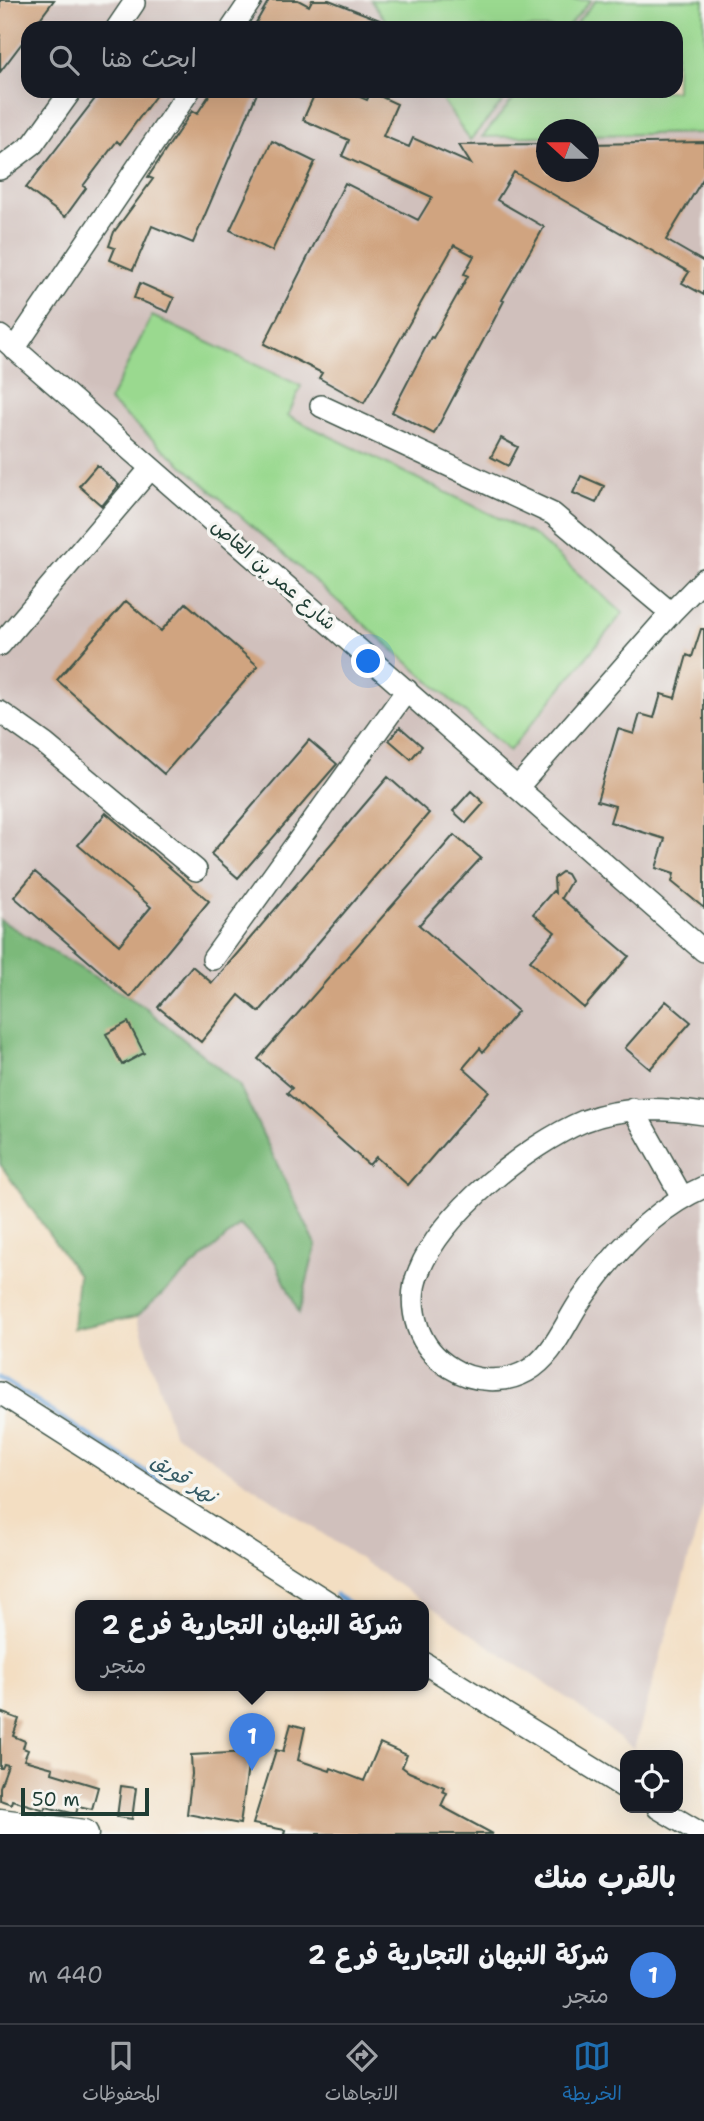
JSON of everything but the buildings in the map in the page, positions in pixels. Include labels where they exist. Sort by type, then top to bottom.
[{"type":"main road","points":[[0,1823],[84,1834]]},
{"type":"street","points":[[237,21],[251,0]]},
{"type":"street","points":[[122,21],[134,4]]},
{"type":"street","points":[[0,169],[33,144],[66,98]]},
{"type":"street","points":[[7,342],[184,98]]},
{"type":"street","name":"شارع عمر بن العاص","points":[[7,342],[704,951]]},
{"type":"street","points":[[321,406],[552,514],[671,613]]},
{"type":"street","points":[[0,645],[151,467]]},
{"type":"street","points":[[517,788],[704,579]]},
{"type":"street","points":[[213,959],[407,690]]},
{"type":"street","points":[[0,712],[45,744],[196,870]]},
{"type":"street","points":[[704,1114],[633,1109],[584,1121],[558,1134],[510,1166],[467,1205],[430,1250],[418,1273],[413,1304],[421,1335],[440,1360],[467,1376],[498,1380],[528,1371],[547,1353],[582,1299],[611,1261],[645,1227],[682,1197],[704,1187]]},
{"type":"street","points":[[633,1109],[682,1197]]},
{"type":"street","points":[[0,1393],[324,1600]]},
{"type":"street","points":[[429,1666],[620,1785]]},
{"type":"street","points":[[666,1813],[702,1834]]},
{"type":"shaded area","points":[[0,0],[704,0],[704,1505],[634,1749],[574,1703],[429,1605],[429,1600],[421,1600],[173,1433],[137,1316],[241,1225],[275,1261],[298,1311],[316,1245],[143,1006],[0,920]]},
{"type":"green space","points":[[371,0],[591,0],[573,21],[386,21]]},
{"type":"green space","points":[[596,0],[704,0],[704,133],[599,135],[599,119],[536,119],[536,136],[482,137],[514,98],[683,98],[683,21],[578,21]]},
{"type":"green space","points":[[441,98],[506,98],[470,140]]},
{"type":"green space","points":[[152,316],[301,386],[288,416],[534,535],[623,613],[509,751],[109,401]]},
{"type":"green space","points":[[0,920],[143,1006],[239,1085],[316,1245],[299,1313],[275,1261],[240,1225],[137,1316],[73,1329],[78,1275],[0,1164]]},
{"type":"waterway","name":"نهر قويق","points":[[0,1378],[260,1546]]},
{"type":"waterway","name":"نهر قويق","points":[[336,1595],[344,1600]]},
{"type":"place","name":"شركة النبهان التجارية فرع 2","points":[[252,1771]]}]
